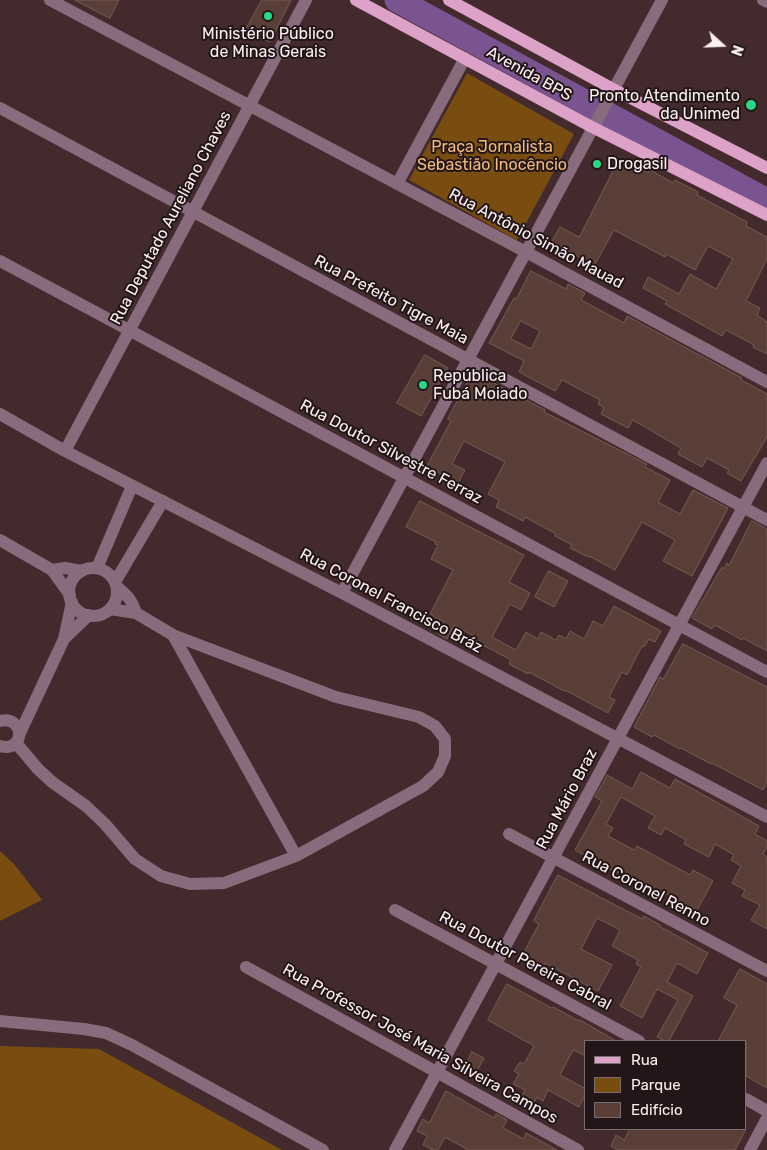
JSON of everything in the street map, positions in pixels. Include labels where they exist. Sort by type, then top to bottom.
[{"type":"main road","name":"Avenida BPS","points":[[356,0],[767,215]]},
{"type":"main road","name":"Avenida BPS","points":[[448,0],[611,92],[767,168]]},
{"type":"street","name":"Rua Antônio Simão Mauad","points":[[50,0],[767,382]]},
{"type":"street","name":"Rua Deputado Aureliano Chaves","points":[[65,451],[306,0]]},
{"type":"street","points":[[342,593],[662,0]]},
{"type":"street","points":[[763,0],[767,2]]},
{"type":"street","points":[[397,184],[465,58]]},
{"type":"street","name":"Rua Prefeito Tigre Maia","points":[[0,108],[767,520]]},
{"type":"street","name":"Rua Doutor Silvestre Ferraz","points":[[0,261],[767,672]]},
{"type":"street","name":"Rua Coronel Francisco Bráz","points":[[0,414],[65,451],[342,593],[767,817]]},
{"type":"street","name":"Rua Mário Braz","points":[[395,1150],[767,463]]},
{"type":"street","points":[[97,568],[132,486]]},
{"type":"street","points":[[64,639],[89,615],[103,613],[110,609],[117,595],[116,585],[162,500]]},
{"type":"street","points":[[0,540],[52,570],[76,608],[89,615]]},
{"type":"street","points":[[52,570],[65,568],[82,571]]},
{"type":"street","points":[[0,746],[6,748],[18,738],[29,710],[64,639],[71,598],[71,586],[75,577],[89,568],[105,570],[116,585],[133,601],[136,613]]},
{"type":"street","points":[[2,721],[15,724],[18,738],[38,769],[52,782],[86,806],[105,824],[135,859],[161,876],[190,884],[224,883],[296,856],[423,786],[438,772],[445,756],[445,739],[435,726],[419,717],[336,697],[173,635],[136,613],[110,609]]},
{"type":"street","points":[[173,635],[296,856]]},
{"type":"street","points":[[2,721],[29,710]]},
{"type":"street","name":"Rua Coronel Renno","points":[[509,834],[767,971]]},
{"type":"street","name":"Rua Doutor Pereira Cabral","points":[[395,910],[637,1040]]},
{"type":"street","name":"Rua Professor José Maria Silveira Campos","points":[[246,967],[578,1150]]},
{"type":"street","points":[[0,1021],[84,1029],[106,1034],[132,1046],[323,1150]]},
{"type":"street","points":[[747,1100],[767,1111]]},
{"type":"street","points":[[750,1150],[767,1118]]},
{"type":"green space","name":"Praça Jornalista Sebastião Inocêncio","points":[[467,73],[574,134],[517,240],[409,180]]},
{"type":"green space","points":[[0,851],[14,864],[42,900],[0,921]]},
{"type":"green space","points":[[0,1046],[99,1049],[282,1150],[0,1150]]},
{"type":"building","points":[[75,0],[119,0],[110,18]]},
{"type":"building","name":"Ministério Público de Minas Gerais","points":[[262,0],[291,0],[270,42],[244,33]]},
{"type":"building","points":[[620,158],[648,173],[650,170],[673,183],[675,180],[698,192],[697,195],[747,222],[746,226],[767,237],[767,259],[746,301],[760,308],[757,315],[767,322],[767,354],[726,330],[722,336],[665,304],[667,301],[643,288],[648,277],[679,294],[690,274],[716,289],[733,259],[708,246],[695,270],[666,254],[665,257],[614,230],[594,266],[552,241],[560,227],[579,237]]},
{"type":"building","points":[[531,271],[566,289],[568,284],[585,293],[581,300],[624,323],[627,316],[742,378],[741,380],[767,394],[767,437],[741,481],[727,473],[729,470],[707,458],[702,467],[678,454],[681,448],[633,420],[628,428],[601,414],[604,408],[598,404],[600,400],[562,380],[555,391],[519,372],[524,361],[489,343],[514,298],[516,299]],"holes":[[[521,321],[540,331],[531,349],[511,339]]]},
{"type":"building","name":"República Fubá Moiado","points":[[425,355],[448,368],[421,416],[397,403]]},
{"type":"building","points":[[473,372],[545,410],[544,412],[647,464],[645,467],[670,480],[658,502],[680,514],[693,490],[728,508],[692,576],[663,561],[675,540],[642,522],[615,570],[570,548],[572,545],[525,517],[523,521],[496,507],[499,500],[488,494],[505,462],[464,441],[452,464],[465,470],[458,483],[427,466],[451,421],[448,419]]},
{"type":"building","points":[[420,501],[524,555],[509,582],[530,593],[521,610],[510,604],[492,637],[516,650],[526,632],[538,639],[541,632],[556,640],[559,635],[566,639],[570,631],[584,639],[593,621],[603,626],[614,606],[661,631],[655,642],[649,639],[644,647],[642,646],[627,675],[622,672],[609,697],[615,700],[608,713],[529,672],[528,674],[509,664],[511,660],[472,639],[474,636],[454,625],[447,639],[438,634],[444,622],[430,614],[453,570],[431,559],[438,545],[435,544],[436,542],[406,527]]},
{"type":"building","points":[[752,521],[767,529],[767,651],[715,625],[712,629],[692,618],[722,567],[724,569],[727,563],[729,565]]},
{"type":"building","points":[[549,571],[568,581],[554,607],[535,597]]},
{"type":"building","points":[[683,644],[767,687],[767,782],[763,790],[712,763],[654,735],[652,737],[634,727],[660,677],[663,679]]},
{"type":"building","points":[[641,772],[670,788],[675,779],[759,826],[755,834],[767,841],[767,847],[763,854],[767,857],[767,929],[751,920],[760,905],[742,896],[745,890],[732,883],[741,866],[731,860],[734,855],[715,844],[709,857],[684,844],[686,840],[665,828],[661,835],[648,828],[655,816],[621,797],[606,824],[613,828],[608,836],[634,850],[637,846],[690,875],[693,870],[713,881],[697,910],[665,893],[663,897],[575,850],[602,801],[595,797],[607,775],[632,789]]},
{"type":"building","points":[[558,875],[642,919],[644,916],[708,953],[697,974],[677,963],[667,982],[693,996],[670,1040],[663,1040],[657,1037],[678,1000],[657,989],[642,1018],[620,1006],[641,967],[636,964],[638,960],[612,946],[620,930],[597,918],[581,949],[612,965],[598,991],[545,963],[542,970],[521,958],[539,924],[534,921]]},
{"type":"building","points":[[740,969],[767,984],[767,1088],[747,1077],[747,1040],[719,1040],[737,1005],[724,998]]},
{"type":"building","points":[[507,984],[552,1008],[580,1020],[614,1040],[584,1040],[584,1055],[573,1050],[560,1075],[584,1088],[584,1097],[579,1107],[548,1090],[543,1101],[537,1097],[531,1108],[519,1101],[525,1090],[513,1084],[519,1074],[514,1071],[520,1062],[524,1064],[534,1046],[488,1020]]},
{"type":"building","points":[[472,1052],[484,1058],[476,1073],[465,1067]]},
{"type":"building","points":[[446,1091],[494,1118],[496,1114],[507,1120],[503,1128],[524,1139],[526,1133],[557,1150],[468,1150],[445,1137],[438,1150],[433,1150],[423,1145],[427,1136],[417,1131],[423,1119],[429,1123]]},
{"type":"building","points":[[629,1130],[745,1130],[735,1150],[618,1150],[611,1146],[616,1135],[624,1140]]},
{"type":"waterway","points":[[397,0],[767,201]]},
{"type":"place","name":"Ministério Público de Minas Gerais","points":[[268,16]]},
{"type":"place","name":"Pronto Atendimento da Unimed","points":[[751,105]]},
{"type":"place","name":"Drogasil","points":[[597,164]]},
{"type":"place","name":"República Fubá Moiado","points":[[423,385]]}]
